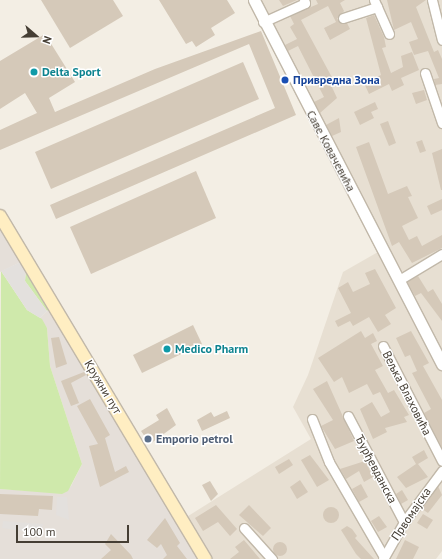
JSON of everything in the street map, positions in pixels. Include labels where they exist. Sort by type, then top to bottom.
[{"type":"main road","name":"Кружни пут","points":[[0,216],[205,559]]},
{"type":"street","name":"Саве Ковачевића","points":[[254,0],[263,22],[442,364]]},
{"type":"street","points":[[263,22],[305,3],[304,0]]},
{"type":"street","points":[[432,0],[442,40]]},
{"type":"street","points":[[344,18],[376,3],[389,34]]},
{"type":"street","points":[[425,73],[442,123]]},
{"type":"street","points":[[399,280],[442,254]]},
{"type":"street","name":"Вељка Влаховића","points":[[383,346],[442,461]]},
{"type":"street","name":"Ђурђевданска","points":[[348,416],[404,522]]},
{"type":"street","points":[[312,419],[332,466],[383,558]]},
{"type":"street","name":"Првомајска","points":[[383,558],[404,522],[442,471]]},
{"type":"street","points":[[244,528],[272,559]]},
{"type":"shaded area","points":[[249,0],[442,0],[442,551],[436,559],[211,559],[185,518],[311,439],[293,407],[308,375],[343,272],[378,252]]},
{"type":"shaded area","points":[[0,227],[21,262],[0,272]]},
{"type":"shaded area","points":[[21,262],[26,270],[25,281],[47,311],[40,318],[27,310],[1,271]]},
{"type":"shaded area","points":[[49,309],[199,559],[0,559],[0,489],[63,493],[71,486],[82,464],[50,366],[47,328],[40,318]]},
{"type":"shaded area","points":[[57,497],[67,497],[69,520],[56,515]]},
{"type":"shaded area","points":[[3,521],[43,524],[41,534],[2,528]]},
{"type":"green space","points":[[26,270],[49,309],[47,311],[25,281]]},
{"type":"green space","points":[[1,271],[27,310],[42,319],[47,328],[50,366],[82,464],[68,491],[62,494],[0,489]]},
{"type":"building","points":[[41,0],[113,0],[123,16],[70,48]]},
{"type":"building","points":[[159,0],[227,0],[235,13],[211,28],[215,35],[196,47],[192,41],[186,44]]},
{"type":"building","points":[[279,0],[297,0],[283,6]]},
{"type":"building","points":[[316,0],[345,0],[340,3],[344,11],[337,19],[347,23],[350,29],[330,40],[324,28],[336,22],[328,6],[301,20],[335,83],[331,85],[337,98],[320,113],[314,102],[324,97],[298,46],[288,51],[285,45],[297,39],[290,27],[294,24],[290,16],[318,4]]},
{"type":"building","points":[[387,0],[426,0],[416,7],[434,52],[438,50],[442,59],[442,84],[435,85],[434,79],[439,78],[428,51],[414,55],[409,42],[418,39],[411,22],[394,30]]},
{"type":"building","points":[[374,15],[384,37],[386,47],[382,48],[391,73],[403,67],[401,56],[412,52],[419,70],[401,78],[404,85],[392,91],[389,84],[369,94],[364,83],[381,75],[366,18]]},
{"type":"building","points":[[261,31],[296,115],[56,219],[50,205],[275,108],[249,44],[0,150],[0,130],[37,113],[25,93],[0,109],[0,61],[45,34],[75,82],[49,98],[55,112],[155,69]]},
{"type":"building","points":[[243,62],[259,99],[51,189],[35,152]]},
{"type":"building","points":[[424,90],[427,100],[416,104],[412,93]]},
{"type":"building","points":[[375,102],[378,109],[371,112],[374,118],[360,125],[354,112]]},
{"type":"building","points":[[339,118],[341,132],[332,136],[326,125]]},
{"type":"building","points":[[388,121],[396,143],[389,146],[380,124]]},
{"type":"building","points":[[422,140],[426,151],[420,153],[416,142]]},
{"type":"building","points":[[369,142],[388,194],[407,186],[412,196],[408,197],[418,218],[402,226],[409,240],[417,236],[422,246],[442,235],[442,248],[412,263],[399,242],[392,246],[356,147]]},
{"type":"building","points":[[442,149],[442,190],[441,190],[432,153]]},
{"type":"building","points":[[196,171],[216,218],[91,274],[70,227]]},
{"type":"building","points":[[442,199],[442,210],[431,215],[427,206]]},
{"type":"building","points":[[375,269],[396,308],[385,315],[391,324],[378,332],[369,317],[353,326],[350,321],[338,327],[335,321],[351,313],[338,288],[348,282],[353,292],[370,284],[365,273]]},
{"type":"building","points":[[418,276],[428,292],[433,289],[442,304],[442,321],[421,293],[415,296],[407,282]]},
{"type":"building","name":"Medico Pharm","points":[[193,325],[202,344],[142,373],[133,355]]},
{"type":"building","points":[[361,331],[365,338],[373,333],[377,341],[371,344],[383,366],[375,370],[388,393],[394,390],[409,415],[404,417],[407,422],[385,428],[387,432],[373,439],[360,409],[372,402],[381,417],[390,412],[380,392],[373,395],[367,384],[349,393],[342,377],[334,382],[318,358]]},
{"type":"building","points":[[411,331],[429,363],[423,366],[442,400],[442,448],[424,413],[431,409],[412,373],[417,371],[410,355],[405,357],[396,338]]},
{"type":"building","points":[[59,337],[67,364],[56,368],[51,338]]},
{"type":"building","points":[[84,372],[86,375],[71,383],[79,403],[71,406],[61,381]]},
{"type":"building","points":[[327,381],[354,441],[335,449],[321,426],[333,420],[313,389]]},
{"type":"building","points":[[90,399],[110,435],[105,438],[115,472],[126,466],[129,472],[100,487],[89,446],[98,444],[77,406]]},
{"type":"building","points":[[167,408],[176,425],[150,444],[141,431],[159,420],[156,415]]},
{"type":"building","points":[[227,411],[230,418],[202,431],[197,420],[211,412],[214,417]]},
{"type":"building","points":[[424,450],[428,458],[418,464],[428,477],[406,488],[397,477],[416,464],[412,457]]},
{"type":"building","points":[[310,455],[329,480],[317,487],[301,460]]},
{"type":"building","points":[[289,459],[293,465],[279,474],[275,467]]},
{"type":"building","points":[[365,461],[373,477],[364,482],[359,471],[346,479],[340,469]]},
{"type":"building","points":[[300,480],[308,492],[297,499],[290,487]]},
{"type":"building","points":[[210,481],[218,494],[211,501],[202,485]]},
{"type":"building","points":[[361,484],[368,497],[359,502],[352,489]]},
{"type":"building","points":[[438,486],[442,495],[428,513],[422,509]]},
{"type":"building","points":[[402,490],[408,500],[401,504],[396,494]]},
{"type":"building","points":[[0,494],[53,496],[52,510],[39,509],[38,516],[0,514]]},
{"type":"building","points":[[216,505],[237,529],[230,536],[218,522],[203,531],[195,518]]},
{"type":"building","points":[[249,505],[271,528],[263,536],[239,515]]},
{"type":"building","points":[[331,507],[337,509],[339,515],[337,521],[331,523],[325,521],[323,515],[325,509]]},
{"type":"building","points":[[423,514],[433,520],[427,529],[417,523]]},
{"type":"building","points":[[379,516],[387,527],[378,532],[371,521]]},
{"type":"building","points":[[165,518],[180,543],[177,546],[187,559],[163,559],[167,555],[161,544],[157,548],[147,540]]},
{"type":"building","points":[[347,526],[352,529],[357,536],[355,538],[374,559],[361,559],[356,554],[341,530]]},
{"type":"building","points":[[111,534],[133,559],[101,559],[111,550],[105,544]]},
{"type":"building","points":[[244,540],[260,559],[230,559],[239,552],[235,547]]},
{"type":"building","points":[[405,540],[419,547],[413,559],[396,559]]},
{"type":"building","points":[[280,542],[285,544],[287,549],[285,554],[280,556],[275,554],[273,549],[275,544]]},
{"type":"place","name":"Delta Sport","points":[[34,72]]},
{"type":"place","name":"Привредна Зона","points":[[285,80]]},
{"type":"place","name":"Medico Pharm","points":[[167,349]]},
{"type":"place","name":"Emporio petrol","points":[[148,439]]}]
